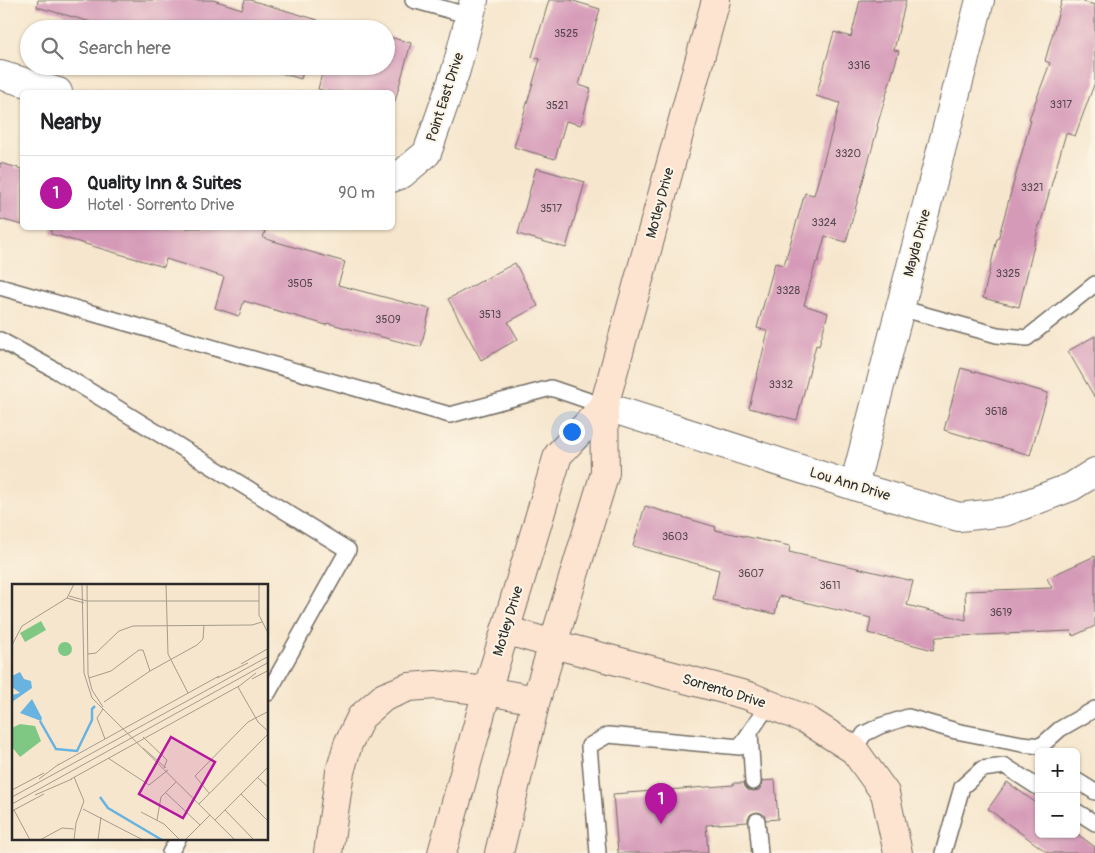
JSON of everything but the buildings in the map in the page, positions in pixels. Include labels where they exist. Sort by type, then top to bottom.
[{"type":"main road","name":"Motley Drive","points":[[499,853],[536,700],[604,472],[604,406],[716,0]]},
{"type":"main road","name":"Motley Drive","points":[[442,853],[487,691],[558,455],[604,406]]},
{"type":"main road","name":"Sorrento Drive","points":[[505,630],[749,696],[807,720],[854,750],[885,793],[898,853]]},
{"type":"main road","points":[[328,853],[340,772],[348,744],[361,718],[384,697],[409,687],[436,685],[487,691],[536,700]]},
{"type":"street","name":"Mayda Drive","points":[[854,486],[980,0]]},
{"type":"street","name":"Point East Drive","points":[[395,177],[402,174],[427,153],[456,70],[472,8]]},
{"type":"street","points":[[0,75],[51,90]]},
{"type":"street","name":"Lou Ann Drive","points":[[604,406],[854,486],[959,517],[1005,512],[1071,487],[1095,472]]},
{"type":"lane","points":[[414,0],[472,8]]},
{"type":"lane","points":[[900,308],[997,334],[1026,338],[1095,284]]},
{"type":"lane","points":[[0,287],[450,415],[551,388],[604,406]]},
{"type":"lane","points":[[0,340],[57,371],[348,550],[269,691]]},
{"type":"lane","points":[[598,853],[589,746],[608,735],[740,747],[769,704]]},
{"type":"lane","points":[[1044,748],[1060,729],[1095,709]]},
{"type":"lane","points":[[854,750],[864,734],[880,726],[908,717],[956,731],[1039,748]]},
{"type":"lane","points":[[750,733],[753,782]]},
{"type":"lane","points":[[944,853],[962,788],[982,769],[1005,766],[1035,785]]},
{"type":"lane","points":[[1080,783],[1095,792]]},
{"type":"lane","points":[[1080,814],[1095,823]]},
{"type":"lane","points":[[757,821],[760,853]]},
{"type":"lane","points":[[170,853],[177,840]]},
{"type":"place","name":"Quality Inn & Suites","points":[[661,824]]}]
